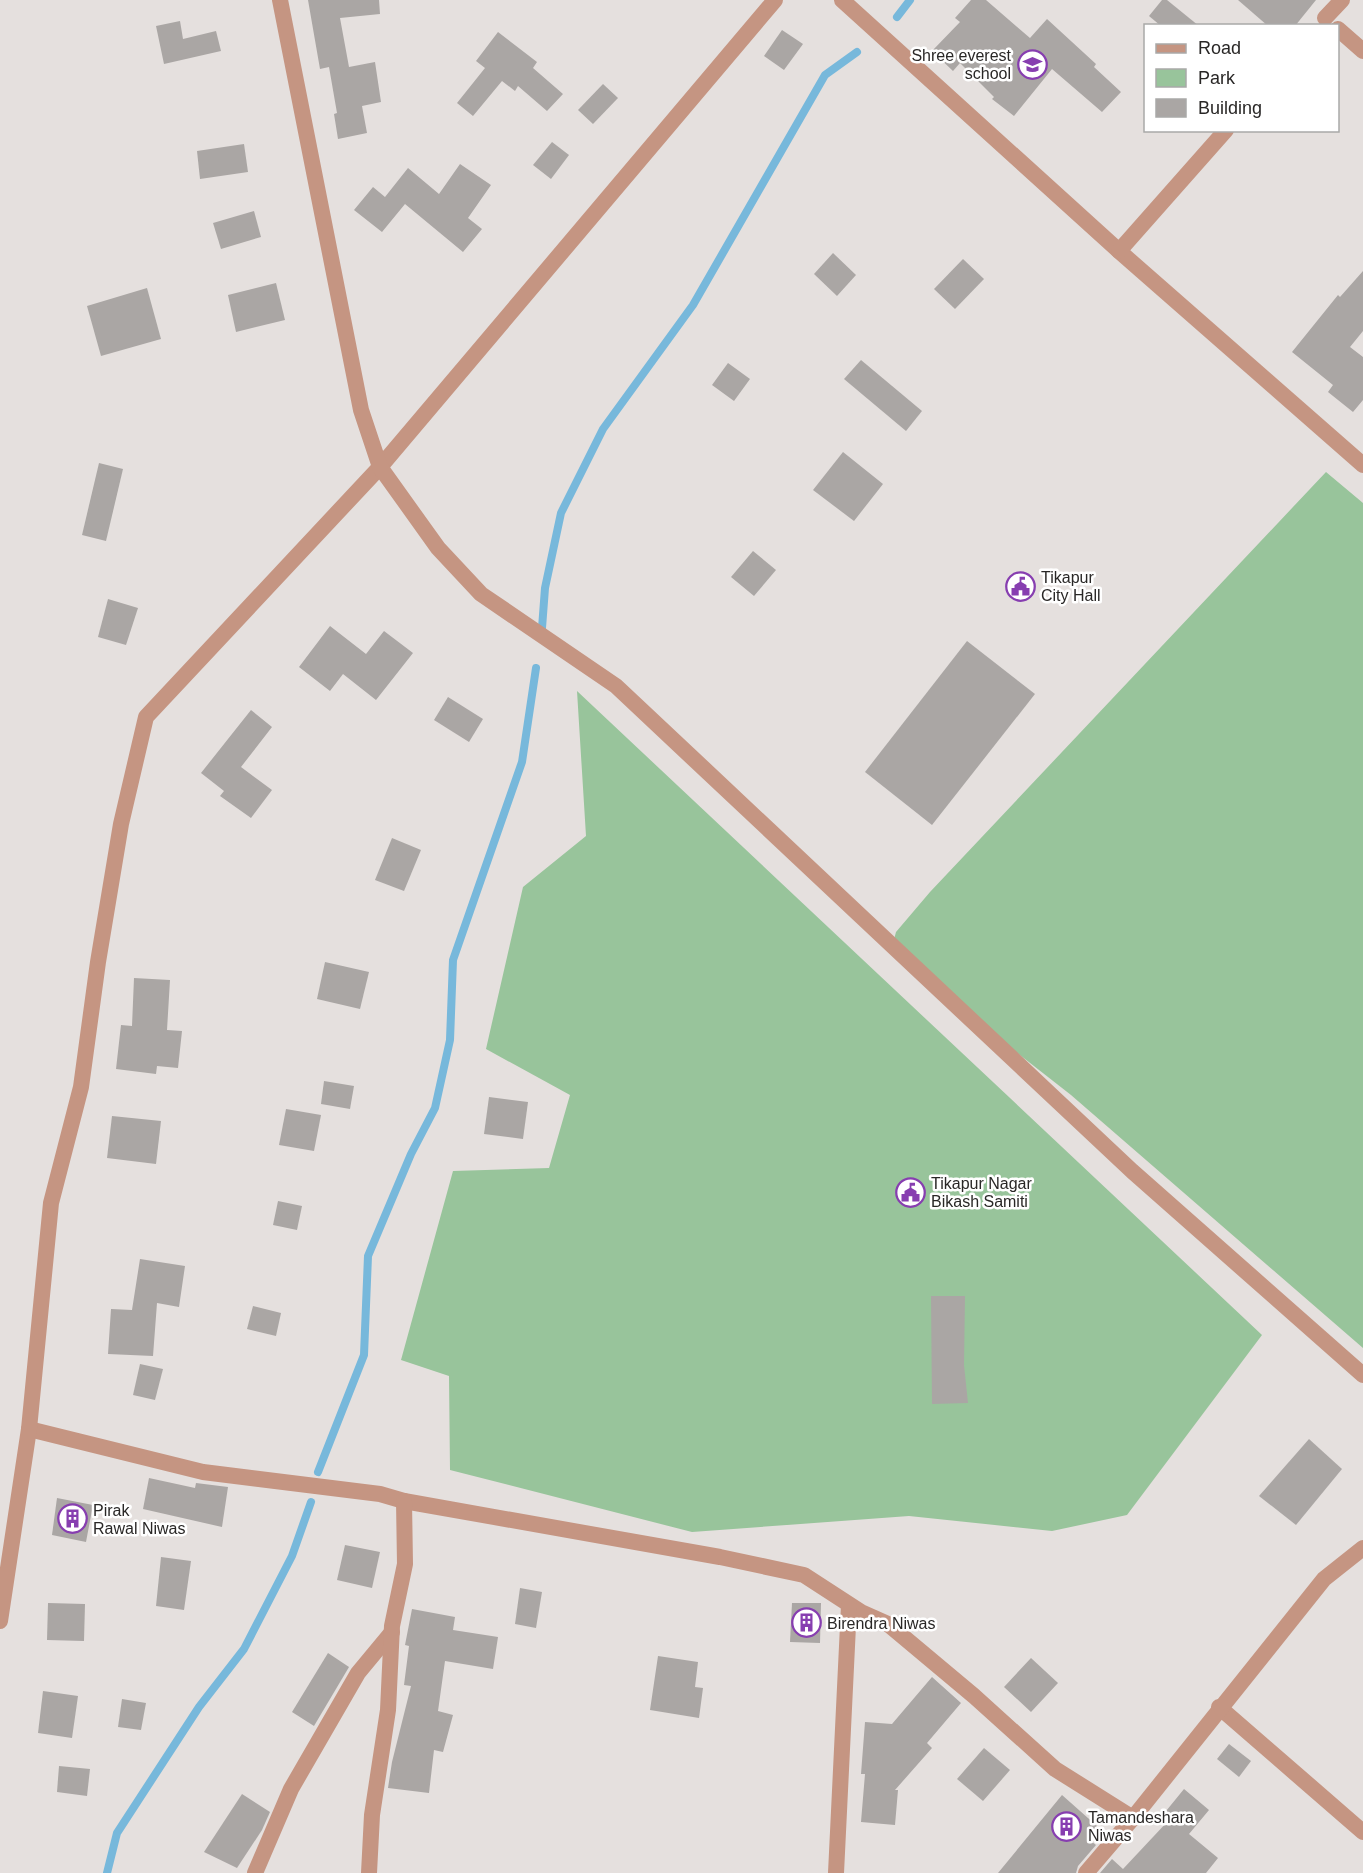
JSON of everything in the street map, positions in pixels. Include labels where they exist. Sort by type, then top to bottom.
[{"type":"street","points":[[280,0],[361,410],[380,467],[438,548],[482,594],[532,627],[577,662],[616,686],[1132,1172],[1363,1375]]},
{"type":"street","points":[[0,1621],[29,1430],[51,1203],[81,1087],[98,962],[119,835],[146,717],[380,467],[775,0]]},
{"type":"street","points":[[842,0],[1119,251],[1363,465]]},
{"type":"street","points":[[1330,24],[1342,0]]},
{"type":"street","points":[[1339,33],[1363,51]]},
{"type":"street","points":[[1119,251],[1224,132]]},
{"type":"street","points":[[29,1430],[203,1472],[380,1494],[404,1501],[720,1557],[804,1575],[849,1605],[888,1624],[974,1696],[1055,1769],[1133,1818]]},
{"type":"street","points":[[369,1873],[372,1815],[388,1710],[392,1632],[405,1564],[404,1501]]},
{"type":"street","points":[[1086,1873],[1133,1818],[1219,1707],[1324,1579],[1363,1548]]},
{"type":"street","points":[[836,1873],[849,1605]]},
{"type":"street","points":[[255,1873],[291,1790],[358,1673],[392,1632]]},
{"type":"street","points":[[1219,1707],[1363,1832]]},
{"type":"green space","points":[[1326,472],[1363,503],[1363,1348],[1071,1095],[912,971],[892,947],[896,932],[930,892]]},
{"type":"green space","points":[[577,691],[1262,1335],[1127,1515],[1052,1531],[909,1516],[692,1532],[450,1470],[449,1376],[401,1360],[453,1171],[549,1168],[570,1095],[486,1049],[523,887],[586,836]]},
{"type":"building","points":[[308,0],[379,0],[380,14],[340,18],[349,67],[375,62],[381,102],[362,106],[367,133],[338,139],[334,114],[337,113],[329,67],[320,69]]},
{"type":"building","points":[[971,0],[986,0],[1030,38],[1047,19],[1096,64],[1094,67],[1121,92],[1102,112],[1052,69],[1014,116],[992,99],[994,97],[960,63],[953,71],[932,51],[960,22],[955,18]]},
{"type":"building","points":[[1162,0],[1167,0],[1197,24],[1159,24],[1149,16]]},
{"type":"building","points":[[1238,0],[1316,0],[1297,24],[1266,24]]},
{"type":"building","points":[[180,21],[183,39],[216,31],[221,51],[164,64],[156,26]]},
{"type":"building","points":[[782,30],[803,44],[784,70],[764,56]]},
{"type":"building","points":[[498,32],[537,62],[533,68],[563,94],[547,111],[518,86],[515,91],[502,81],[473,116],[457,103],[485,68],[476,61]]},
{"type":"building","points":[[603,84],[618,98],[593,124],[578,110]]},
{"type":"building","points":[[552,142],[569,155],[551,179],[533,165]]},
{"type":"building","points":[[244,144],[248,172],[200,179],[197,151]]},
{"type":"building","points":[[460,164],[491,185],[468,218],[482,229],[463,252],[405,204],[382,232],[354,210],[373,187],[385,197],[408,168],[439,194]]},
{"type":"building","points":[[254,211],[261,237],[221,249],[213,223]]},
{"type":"building","points":[[833,253],[856,275],[837,296],[814,274]]},
{"type":"building","points":[[963,259],[984,279],[955,309],[934,289]]},
{"type":"building","points":[[1363,271],[1363,331],[1350,347],[1363,357],[1363,400],[1353,412],[1328,392],[1333,385],[1292,352],[1338,295],[1340,297]]},
{"type":"building","points":[[276,283],[285,320],[236,332],[228,295]]},
{"type":"building","points":[[147,288],[161,339],[101,356],[87,306]]},
{"type":"building","points":[[861,360],[922,411],[906,431],[844,379]]},
{"type":"building","points":[[728,363],[750,379],[734,401],[712,385]]},
{"type":"building","points":[[843,452],[883,484],[854,521],[813,490]]},
{"type":"building","points":[[99,463],[123,469],[106,541],[82,535]]},
{"type":"building","points":[[753,551],[776,570],[754,596],[731,577]]},
{"type":"building","points":[[108,599],[138,608],[126,645],[98,637]]},
{"type":"building","points":[[330,626],[366,654],[384,631],[413,653],[376,700],[343,674],[330,691],[299,667]]},
{"type":"building","points":[[967,641],[1035,694],[932,825],[865,772]]},
{"type":"building","points":[[448,697],[483,719],[469,742],[434,720]]},
{"type":"building","points":[[251,710],[272,727],[241,767],[272,790],[251,818],[220,796],[224,791],[201,773]]},
{"type":"building","points":[[392,838],[421,850],[404,891],[375,880]]},
{"type":"building","points":[[325,962],[369,972],[360,1009],[317,999]]},
{"type":"building","points":[[134,978],[170,980],[167,1030],[182,1031],[178,1068],[157,1066],[156,1074],[116,1069],[121,1025],[132,1026]]},
{"type":"building","points":[[324,1081],[354,1086],[350,1109],[321,1104]]},
{"type":"building","points":[[489,1097],[528,1102],[523,1139],[484,1134]]},
{"type":"building","points":[[286,1109],[321,1115],[314,1151],[279,1145]]},
{"type":"building","points":[[112,1116],[161,1121],[156,1164],[107,1158]]},
{"type":"building","points":[[278,1201],[302,1206],[297,1230],[273,1225]]},
{"type":"building","points":[[140,1259],[185,1266],[179,1307],[157,1303],[153,1356],[108,1354],[111,1309],[132,1310]]},
{"type":"building","points":[[931,1296],[965,1296],[964,1365],[968,1403],[932,1404]]},
{"type":"building","points":[[253,1306],[281,1313],[276,1336],[247,1329]]},
{"type":"building","points":[[140,1364],[163,1369],[155,1400],[133,1395]]},
{"type":"building","points":[[1309,1439],[1342,1469],[1296,1525],[1259,1496]]},
{"type":"building","points":[[149,1478],[195,1488],[196,1483],[228,1487],[222,1527],[143,1509]]},
{"type":"building","name":"Pirak Rawal Niwas","points":[[57,1498],[93,1505],[86,1542],[52,1535]]},
{"type":"building","points":[[345,1545],[380,1552],[372,1588],[337,1580]]},
{"type":"building","points":[[161,1557],[191,1561],[184,1610],[156,1606]]},
{"type":"building","points":[[520,1588],[542,1592],[536,1628],[515,1624]]},
{"type":"building","points":[[48,1603],[85,1604],[84,1641],[47,1640]]},
{"type":"building","name":"Birendra Niwas","points":[[792,1603],[821,1603],[820,1643],[790,1642]]},
{"type":"building","points":[[412,1609],[455,1617],[453,1630],[498,1637],[493,1669],[445,1661],[438,1711],[453,1715],[443,1752],[434,1750],[429,1793],[388,1788],[392,1762],[411,1686],[404,1685],[409,1646],[405,1645]]},
{"type":"building","points":[[328,1653],[349,1667],[314,1726],[292,1712]]},
{"type":"building","points":[[658,1656],[698,1662],[695,1687],[703,1688],[699,1718],[650,1710]]},
{"type":"building","points":[[1031,1658],[1058,1683],[1031,1712],[1004,1687]]},
{"type":"building","points":[[932,1677],[961,1703],[927,1743],[932,1748],[895,1790],[898,1790],[895,1825],[861,1822],[865,1774],[861,1774],[865,1722],[892,1724]]},
{"type":"building","points":[[43,1691],[78,1696],[72,1738],[38,1733]]},
{"type":"building","points":[[122,1699],[146,1703],[141,1730],[118,1727]]},
{"type":"building","points":[[1229,1744],[1251,1761],[1239,1777],[1217,1759]]},
{"type":"building","points":[[984,1748],[1010,1770],[983,1801],[957,1779]]},
{"type":"building","points":[[59,1766],[90,1769],[87,1796],[57,1792]]},
{"type":"building","points":[[1184,1789],[1209,1810],[1189,1834],[1218,1858],[1206,1873],[1100,1873],[1112,1859],[1123,1869],[1168,1821],[1162,1816]]},
{"type":"building","points":[[242,1794],[270,1812],[262,1830],[237,1868],[204,1852]]},
{"type":"building","points":[[1062,1795],[1097,1826],[1087,1838],[1096,1845],[1078,1866],[1076,1873],[998,1873]]},
{"type":"waterway","points":[[897,17],[910,0]]},
{"type":"waterway","points":[[542,628],[545,588],[561,513],[603,429],[693,305],[825,75],[857,52]]},
{"type":"waterway","points":[[318,1472],[364,1355],[368,1256],[411,1154],[435,1108],[450,1040],[453,960],[522,762],[536,668]]},
{"type":"waterway","points":[[107,1873],[117,1833],[199,1707],[244,1649],[292,1556],[311,1502]]},
{"type":"place","name":"Shree everest school","points":[[1032,64]]},
{"type":"place","name":"Tikapur City Hall","points":[[1020,586]]},
{"type":"place","name":"Tikapur Nagar Bikash Samiti","points":[[910,1192]]},
{"type":"place","name":"Pirak Rawal Niwas","points":[[72,1519]]},
{"type":"place","name":"Birendra Niwas","points":[[806,1623]]},
{"type":"place","name":"Tamandeshara Niwas","points":[[1067,1826]]}]
